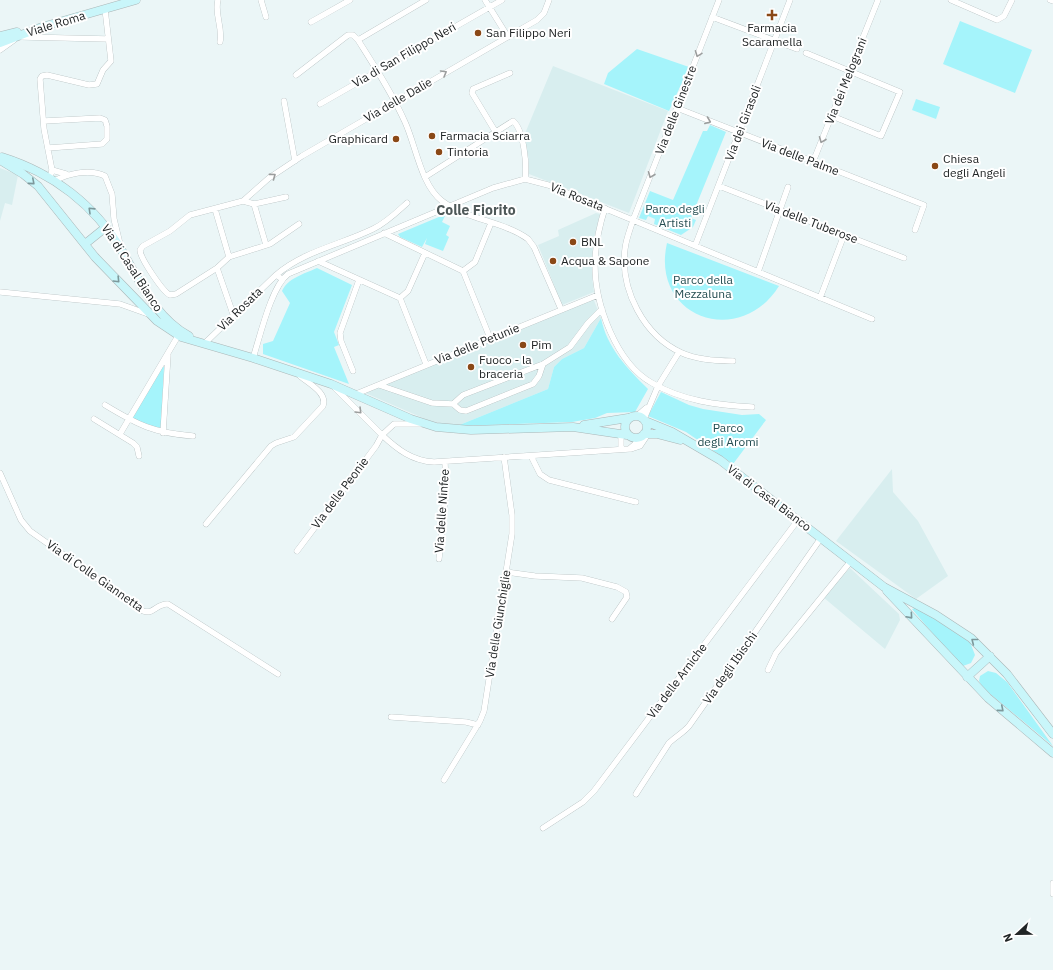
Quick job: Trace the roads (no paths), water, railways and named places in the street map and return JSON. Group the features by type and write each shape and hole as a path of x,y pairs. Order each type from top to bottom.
{"main road":[{"name":"Viale Roma","path":"0,43 42,27 136,0"},
{"path":"0,36 42,27"},
{"name":"Via di Casal Bianco","path":"0,157 52,176 89,207 106,227 121,249 144,289 161,314 183,333 204,344"},
{"name":"Via di Casal Bianco","path":"0,160 23,174 38,186 85,244 127,291 152,316 178,336 253,358 331,384 423,424 443,429 465,430 573,427 624,434"},
{"path":"85,244 106,227"},
{"path":"628,418 624,426 624,434 633,438 657,434 689,442"},
{"path":"573,427 628,418 642,418 647,429 644,435"},
{"name":"Via di Casal Bianco","path":"642,418 663,427 720,460 884,587 967,677 997,706 1053,753"},
{"name":"Via di Casal Bianco","path":"884,587 936,615 971,638 1010,678 1053,734"},
{"path":"967,677 990,656"}],"street":[{"path":"218,0 217,12 222,30 220,42"},
{"path":"261,0 266,17"},
{"path":"312,22 350,0"},
{"path":"358,40 426,0"},
{"path":"486,0 508,37"},
{"name":"Via di San Filippo Neri","path":"320,104 377,70 502,0"},
{"name":"Via delle Dalie","path":"243,201 269,178 295,160 540,18 545,12 548,0"},
{"name":"Via delle Ginestre","path":"679,352 649,328 638,311 631,296 624,258 626,242 633,220 719,0"},
{"name":"Via dei Girasoli","path":"695,246 790,0"},
{"name":"Via dei Melograni","path":"813,162 878,0"},
{"path":"951,0 994,19 1000,19 1005,14 1012,0"},
{"path":"52,176 44,121 40,81 41,76 47,74 96,85 103,70 111,61 105,10"},
{"path":"712,17 797,49"},
{"path":"296,75 348,35 353,35 358,40 377,70 395,102 407,128 425,176 434,194 450,206 525,236 530,240 561,309"},
{"path":"0,50 18,36 108,39"},
{"path":"806,53 900,92 881,136 832,116"},
{"path":"495,131 472,93 473,89 510,72"},
{"path":"284,101 295,160"},
{"name":"Via delle Palme","path":"677,108 924,205 915,230"},
{"path":"44,121 100,118 105,120 107,126 107,139 102,144 48,148"},
{"path":"425,176 510,121 515,123 520,134 526,162 525,179"},
{"path":"52,176 89,173 100,174 106,178 112,194 113,211 121,249"},
{"path":"52,176 66,174"},
{"name":"Via Rosata","path":"253,358 274,297 282,279 290,273 504,184 525,179 548,185 872,319"},
{"name":"Via delle Tuberose","path":"719,186 904,258"},
{"path":"758,272 788,187"},
{"path":"286,197 254,204 243,201 195,214 186,218 170,231 143,246 140,250 140,255 164,291 170,295 178,294 217,268 230,257 266,245 299,224"},
{"name":"Via Rosata","path":"204,344 233,314 276,275 292,263 309,254 376,227 407,203"},
{"path":"254,204 266,245"},
{"path":"605,208 598,234 595,258 598,295 614,339 628,362 643,376 658,386 672,392 699,401 720,405 752,407"},
{"path":"215,209 230,257"},
{"path":"463,271 475,262 491,223"},
{"path":"384,233 463,271 490,338"},
{"path":"820,298 844,235"},
{"path":"400,298 408,291 424,253"},
{"path":"318,261 400,298 426,364"},
{"path":"217,268 233,314"},
{"path":"276,275 282,279"},
{"path":"353,371 341,341 340,333 359,280"},
{"path":"120,304 131,302 127,291"},
{"path":"0,292 120,304 152,316"},
{"name":"Via delle Petunie","path":"356,394 426,364 598,295"},
{"path":"453,404 463,395 543,364 570,347 588,322 602,309"},
{"path":"120,434 178,336"},
{"path":"642,418 658,386 679,352 705,360 733,361"},
{"path":"164,433 168,353"},
{"path":"374,403 370,394 379,385 432,403 453,404 460,410 469,410 530,386 538,379 543,364"},
{"path":"206,524 271,446 294,437 323,406 325,400 322,395 297,373"},
{"name":"Via di Casal Bianco","path":"331,384 382,435 402,452 412,458 430,462 629,449 644,435"},
{"path":"105,405 129,420 146,428 164,433 193,436"},
{"path":"94,419 135,444 139,456"},
{"name":"Via di Casal Bianco","path":"382,435 390,426 396,424 423,424"},
{"path":"621,449 624,434"},
{"name":"Via delle Peonie","path":"297,551 376,446 382,435"},
{"path":"531,456 540,474 550,481 636,502"},
{"name":"Via delle Giunchiglie","path":"444,780 478,725 484,711 506,572 512,523 504,457"},
{"name":"Via delle Ninfee","path":"439,559 446,485 445,462"},
{"name":"Via di Colle Giannetta","path":"0,473 22,522 36,536 143,611 152,612 163,604 168,604 278,674"},
{"name":"Via delle Arniche","path":"543,828 583,802 594,791 798,520"},
{"name":"Via degli Ibischi","path":"636,794 669,743 674,738 682,734 689,726 821,538"},
{"path":"768,670 776,653 851,561"},
{"path":"506,572 535,576 578,577 619,588 626,592 627,598 612,619"},
{"path":"391,717 468,722 478,725"},
{"path":"1053,883 1053,894"}],"place":[{"name":"Farmacia Scaramella","path":"772,15"},
{"name":"San Filippo Neri","path":"478,33"},
{"name":"Farmacia Sciarra","path":"432,136"},
{"name":"Graphicard","path":"396,139"},
{"name":"Tintoria","path":"439,152"},
{"name":"Chiesa degli Angeli","path":"935,166"},
{"name":"BNL","path":"573,242"},
{"name":"Acqua & Sapone","path":"553,261"},
{"name":"Pim","path":"523,345"},
{"name":"Fuoco - la braceria","path":"471,367"}],"district":[{"name":"Colle Fiorito","path":"476,210"}],"park label":[{"name":"Parco degli Artisti","path":"675,216"},
{"name":"Parco della Mezzaluna","path":"703,287"},
{"name":"Parco degli Aromi","path":"728,435"}]}
